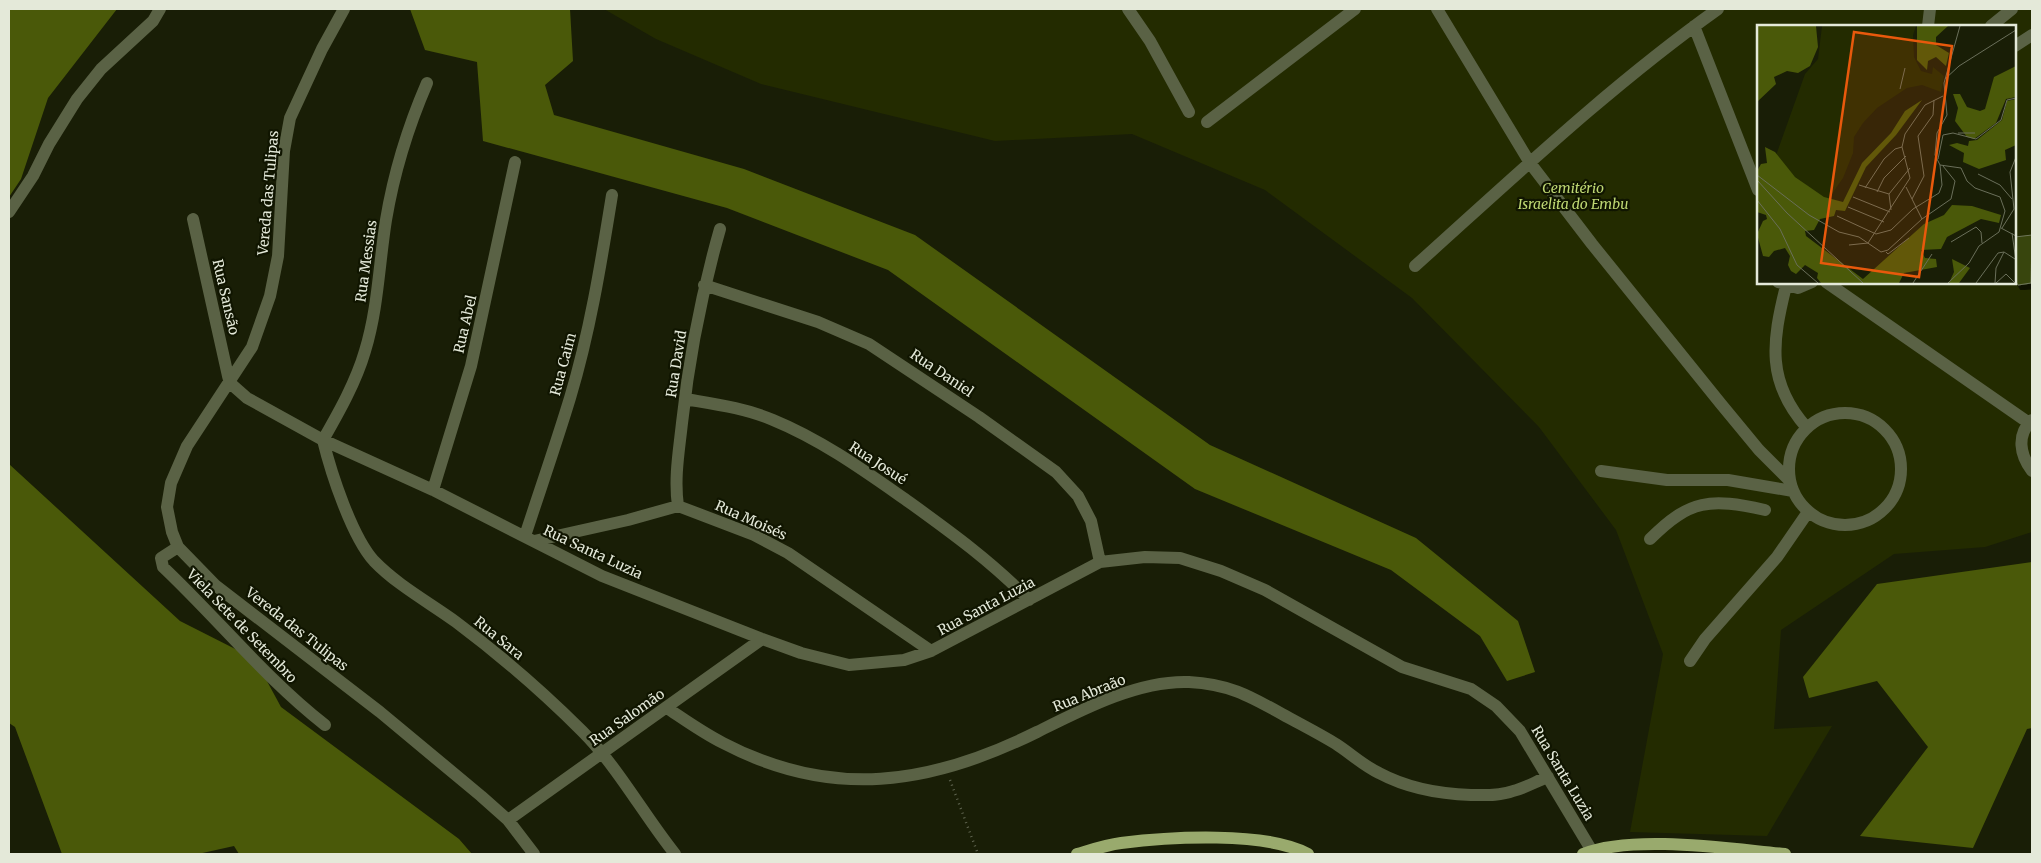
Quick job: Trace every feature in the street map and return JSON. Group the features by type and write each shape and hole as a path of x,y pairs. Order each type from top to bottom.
{"main road":[{"path":"1077,854 1120,843 1213,838 1269,842 1308,854"},
{"path":"1587,852 1617,846 1666,845 1785,854"}],"street":[{"path":"9,212 33,176 49,144 77,99 101,69 153,20 160,9"},
{"name":"Vereda das Tulipas","path":"344,9 318,56 290,118 284,151 278,256 270,296 252,346 230,383 187,446 171,483 167,507 172,532 178,547 215,585 380,712 508,820 534,854"},
{"path":"1128,9 1150,41 1190,112"},
{"path":"1206,122 1355,9"},
{"path":"1437,9 1530,163 1703,382 1759,450 1792,486 1808,512 1824,522 1842,526 1860,524 1876,517 1890,505 1899,488 1902,470 1899,452 1890,435 1876,422 1868,418 1859,414 1841,413 1823,417 1807,428 1795,443 1789,462 1792,486"},
{"path":"1415,266 1530,163 1694,26 1718,9"},
{"path":"1928,25 1930,9"},
{"path":"1992,25 2012,9"},
{"path":"1694,26 1757,187"},
{"path":"2016,45 2032,35"},
{"name":"Rua Messias","path":"323,440 345,401 365,351 376,303 386,219 397,166 409,125 427,83"},
{"name":"Rua Abel","path":"433,490 470,366 515,162"},
{"name":"Rua Caim","path":"529,538 585,343 597,286 612,195"},
{"name":"Rua Sansão","path":"193,219 230,383"},
{"name":"Rua David","path":"678,506 676,486 685,400 704,285 720,229"},
{"path":"1807,284 1798,288 1782,284 1775,338 1775,365 1782,393 1792,411 1807,428"},
{"path":"1829,284 2030,422 2022,435 2021,448 2024,460 2032,471"},
{"name":"Rua Daniel","path":"704,285 818,322 869,344 1002,432 1056,472 1078,496 1091,521 1100,562"},
{"path":"230,383 247,398 323,440"},
{"name":"Rua Josué","path":"685,400 732,408 772,419 810,438 870,474 966,542 1007,577 1029,600"},
{"name":"Rua Santa Luzia","path":"323,440 433,490 602,576 762,639 801,653 849,665 904,660 931,651 1100,562 1145,557 1180,558 1265,590 1402,667 1471,689 1496,706 1520,731 1548,777 1587,852"},
{"name":"Rua Sara","path":"323,440 336,483 358,538 374,560 389,574 500,656 603,752 656,830 676,854"},
{"path":"1601,471 1667,480 1728,480 1792,486"},
{"path":"1650,540 1670,519 1707,503 1722,502 1765,510"},
{"path":"529,538 628,520 678,506"},
{"name":"Rua Moisés","path":"678,506 754,535 788,553 931,651"},
{"path":"1690,660 1705,639 1777,557 1808,512"},
{"name":"Viela Sete de Setembro","path":"178,547 161,558 163,567 230,633 263,671 296,702 325,725"},
{"name":"Rua Salomão","path":"508,820 762,639"},
{"name":"Rua Abraão","path":"667,708 724,744 758,758 820,778 883,780 913,777 946,769 1024,738 1104,700 1129,692 1185,682 1216,684 1239,691 1334,743 1378,773 1414,787 1451,794 1484,795 1512,792 1548,777"}],"path":[{"path":"946,769 978,854"}],"green space":[{"path":"9,9 117,9 48,98 21,179 9,197"},
{"path":"410,9 570,9 573,61 545,85 554,115 744,169 915,235 1210,445 1416,538 1518,621 1535,672 1507,681 1480,636 1391,570 1195,489 888,270 727,208 483,141 477,62 425,50"},
{"name":"Cemitério Israelita do Embu","path":"604,9 2032,9 2032,532 1985,547 1894,554 1781,630 1774,729 1832,726 1767,836 1630,832 1663,654 1616,530 1539,427 1412,298 1265,190 1132,134 995,141 761,84 656,39"},
{"path":"9,464 180,621 255,659 281,707 459,839 472,854 239,854 234,846 198,854 62,854 15,727 9,723"},
{"path":"2032,562 2032,728 2027,729 1973,848 1860,836 1928,747 1877,681 1809,698 1803,677 1877,584"}],"building":[{"path":"2032,235 2031,283 2018,285 2016,282 2016,237"}]}
